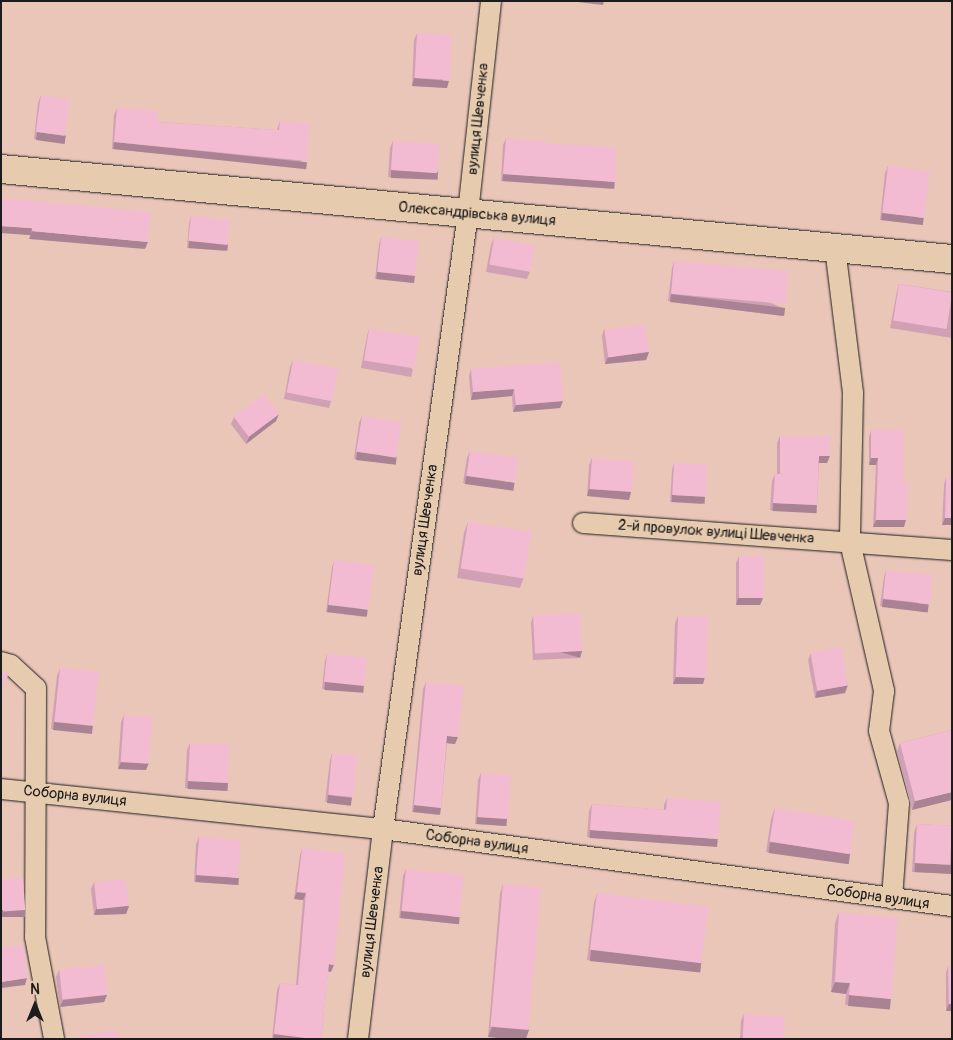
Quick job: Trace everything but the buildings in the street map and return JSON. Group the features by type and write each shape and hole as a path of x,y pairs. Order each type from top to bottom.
{"main road":[{"name":"Олександрівська вулиця","path":"1,169 952,259"}],"street":[{"name":"вулиця Шевченка","path":"358,1039 383,829 468,213 490,1"},
{"path":"836,248 853,394 850,542 884,691 879,731 899,803 892,898"},
{"name":"2-й провулок вулиці Шевченка","path":"583,523 952,550"},
{"path":"1,662 11,665 36,688 36,937 54,1039"},
{"name":"Соборна вулиця","path":"1,789 383,829 952,906"}]}
